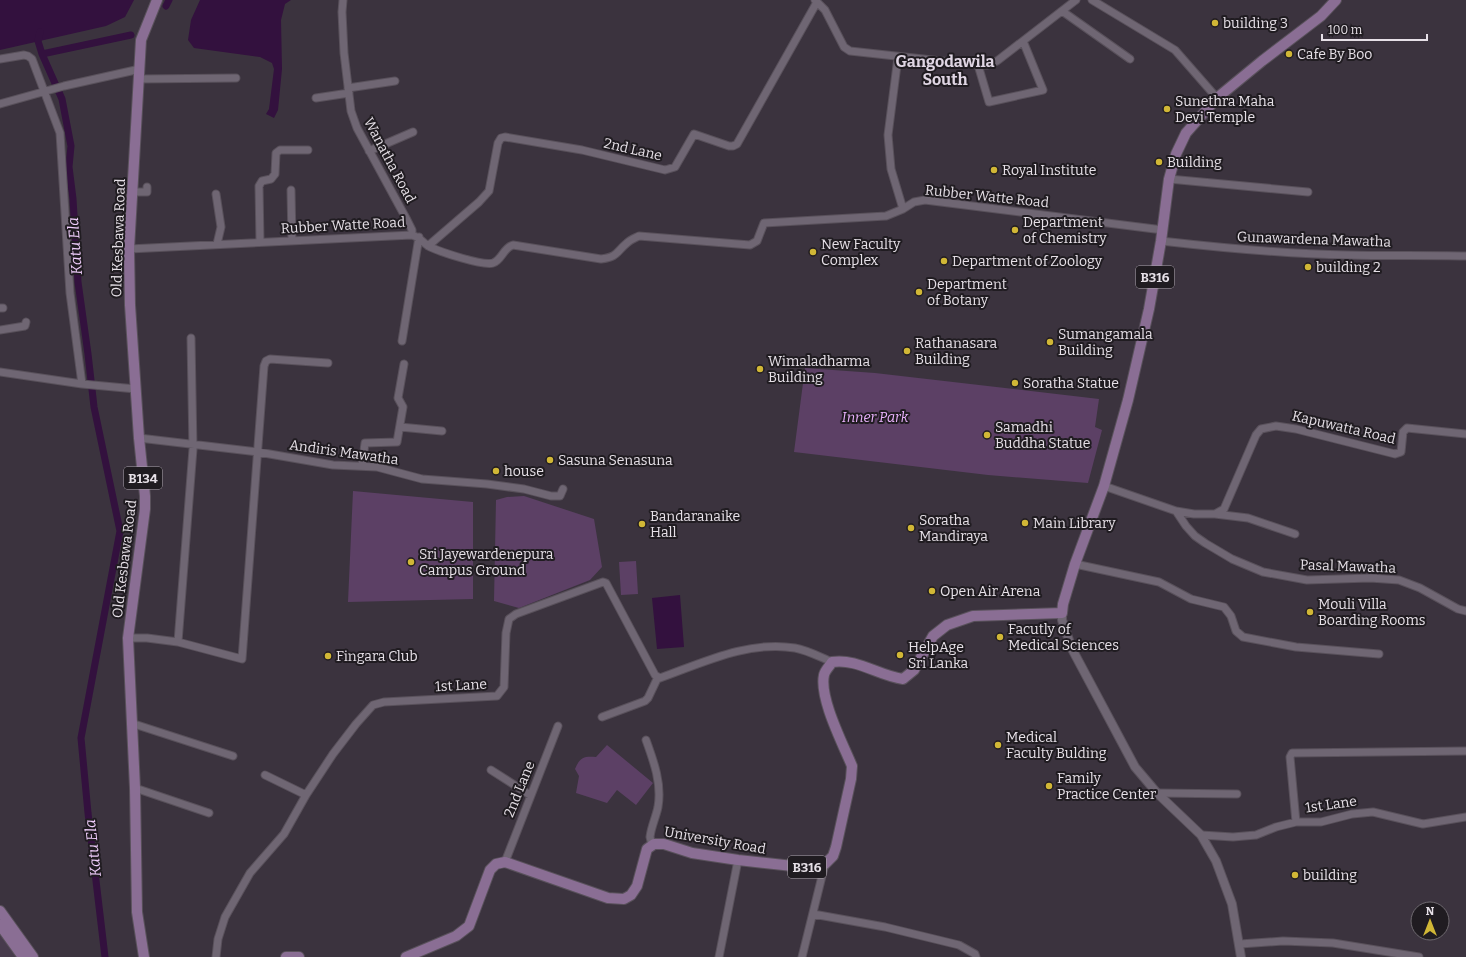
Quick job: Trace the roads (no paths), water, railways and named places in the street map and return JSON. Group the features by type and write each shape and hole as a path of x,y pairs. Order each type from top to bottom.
{"main road":[{"name":"Old Kesbawa Road","path":"144,957 137,912 135,788 128,638 145,509 145,496 139,438 130,305 128,249 133,192 141,40 157,0"},
{"name":"B316","path":"1062,613 1063,604 1075,564 1104,486 1128,400 1149,310 1163,230 1169,179 1176,154 1186,133 1217,98 1262,60 1321,16 1336,0"},
{"path":"832,662 842,660 851,662 893,677 903,679 914,670 933,636 947,625 973,616 1062,613"},
{"name":"B316","path":"825,864 833,856 836,846 852,772 852,766 830,714 823,686 824,674 832,662"},
{"name":"University Road","path":"505,862 608,898 624,899 631,895 637,886 648,849 654,844 664,844 692,853 738,860 811,868 825,864"},
{"path":"406,957 456,936 469,926 490,870 496,864 505,862"},
{"path":"0,911 33,957"},
{"path":"0,925 23,957"},
{"path":"286,957 299,957"}],"street":[{"name":"Wanatha Road","path":"343,0 342,12 351,110 369,151 416,236"},
{"path":"816,1 825,10 844,47 850,51 986,65 997,61 1076,0"},
{"path":"1092,0 1175,50 1217,98"},
{"name":"2nd Lane","path":"428,246 479,202 489,191 498,143 501,138 505,137 582,150 665,170 675,167 694,134 729,146 737,144 816,1"},
{"path":"1062,11 1130,60"},
{"path":"978,65 989,102 1043,90 1023,41"},
{"path":"0,59 24,55 30,57 46,91 60,133 70,293 82,384"},
{"path":"898,57 888,135 891,169 904,209"},
{"path":"0,104 64,86 140,74 236,78"},
{"path":"316,98 395,81"},
{"path":"369,151 413,132"},
{"path":"260,242 259,186 262,181 271,179 275,174 276,153 280,150 308,150"},
{"path":"1169,179 1308,192"},
{"path":"133,192 147,192 147,187"},
{"path":"291,190 292,241"},
{"path":"216,194 221,227 217,244"},
{"name":"Rubber Watte Road","path":"128,249 416,236 428,246 480,263 493,263 501,257 507,247 513,245 601,259 610,258 620,252 628,242 639,236 750,244 757,241 764,223 886,216 904,209 914,202 925,200 1163,230"},
{"path":"402,341 416,236"},
{"name":"Gunawardena Mawatha","path":"1161,241 1249,250 1311,254 1466,256"},
{"path":"0,330 25,326 26,322"},
{"path":"178,642 192,444 190,338"},
{"path":"128,638 147,638 178,642 242,659 264,366 266,361 270,359 328,363"},
{"path":"362,466 365,443 397,442 403,407 398,398 404,364"},
{"path":"0,372 82,384 136,389"},
{"name":"Kapuwatta Road","path":"1215,514 1224,509 1256,435 1261,429 1276,426 1296,429 1395,454 1401,452 1403,432 1407,428 1466,434"},
{"path":"400,427 442,431"},
{"name":"Andiris Mawatha","path":"139,438 258,452 333,465 362,466 392,470 422,479 470,482 517,488 551,496 560,496 563,489"},
{"path":"1104,486 1176,510 1194,514 1215,514 1248,518 1295,534"},
{"name":"Pasal Mawatha","path":"1176,510 1186,526 1205,543 1232,559 1263,572 1307,580 1370,578 1399,580 1420,588 1458,609 1466,610"},
{"path":"1075,564 1159,582 1191,599 1224,607 1231,616 1236,631 1244,637 1296,647 1379,654"},
{"name":"1st Lane","path":"216,957 218,939 225,917 250,873 284,834 333,754 356,724 373,705 384,702 496,696 504,687 506,633 509,619 516,614 600,582 606,583 655,675 658,677"},
{"path":"1062,613 1062,620 1072,649 1081,668 1135,767 1157,793 1200,835 1216,861 1232,904 1241,957"},
{"path":"602,717 645,701 648,698 658,677 660,678 734,652 772,645 796,648 832,662"},
{"path":"131,723 233,756"},
{"name":"2nd Lane","path":"505,862 558,726"},
{"path":"646,740 653,758 659,786 658,807 650,837 654,844"},
{"path":"1296,822 1290,757 1292,753 1466,750"},
{"path":"491,770 530,795"},
{"path":"265,774 306,796"},
{"path":"135,788 209,813"},
{"path":"1157,793 1237,794"},
{"name":"1st Lane","path":"1200,835 1233,837 1256,835 1276,827 1296,822 1321,822 1352,814 1373,812 1423,824 1466,817"},
{"path":"719,957 738,860"},
{"path":"802,957 814,914 825,864"},
{"path":"814,914 885,927 959,945 974,954 976,957"},
{"path":"1240,944 1284,941 1333,943 1419,957"}],"waterway":[{"name":"Katu Ela","path":"166,6 169,0"},
{"path":"40,32 38,41 42,54"},
{"name":"Katu Ela","path":"105,957 88,813 81,738 120,531 94,407 78,282 73,199 69,167 71,146 62,99 42,54 131,35"}],"place":[{"name":"building 3","path":"1215,23"},
{"name":"Cafe By Boo","path":"1289,54"},
{"name":"Sunethra Maha Devi Temple","path":"1167,109"},
{"name":"Building","path":"1159,162"},
{"name":"Royal Institute","path":"994,170"},
{"name":"Department of Chemistry","path":"1015,230"},
{"name":"New Faculty Complex","path":"813,252"},
{"name":"Department of Zoology","path":"944,261"},
{"name":"building 2","path":"1308,267"},
{"name":"Department of Botany","path":"919,292"},
{"name":"Sumangamala Building","path":"1050,342"},
{"name":"Rathanasara Building","path":"907,351"},
{"name":"Wimaladharma Building","path":"760,369"},
{"name":"Soratha Statue","path":"1015,383"},
{"name":"Samadhi Buddha Statue","path":"987,435"},
{"name":"Sasuna Senasuna","path":"550,460"},
{"name":"house","path":"496,471"},
{"name":"Main Library","path":"1025,523"},
{"name":"Bandaranaike Hall","path":"642,524"},
{"name":"Soratha Mandiraya","path":"911,528"},
{"name":"Sri Jayewardenepura Campus Ground","path":"411,562"},
{"name":"Open Air Arena","path":"932,591"},
{"name":"Mouli Villa Boarding Rooms","path":"1310,612"},
{"name":"Facutly of Medical Sciences","path":"1000,637"},
{"name":"HelpAge Sri Lanka","path":"900,655"},
{"name":"Fingara Club","path":"328,656"},
{"name":"Medical Faculty Bulding","path":"998,745"},
{"name":"Family Practice Center","path":"1049,786"},
{"name":"building","path":"1295,875"}],"district":[{"name":"Gangodawila South","path":"945,70"}],"park label":[{"name":"Inner Park","path":"875,417"}]}
